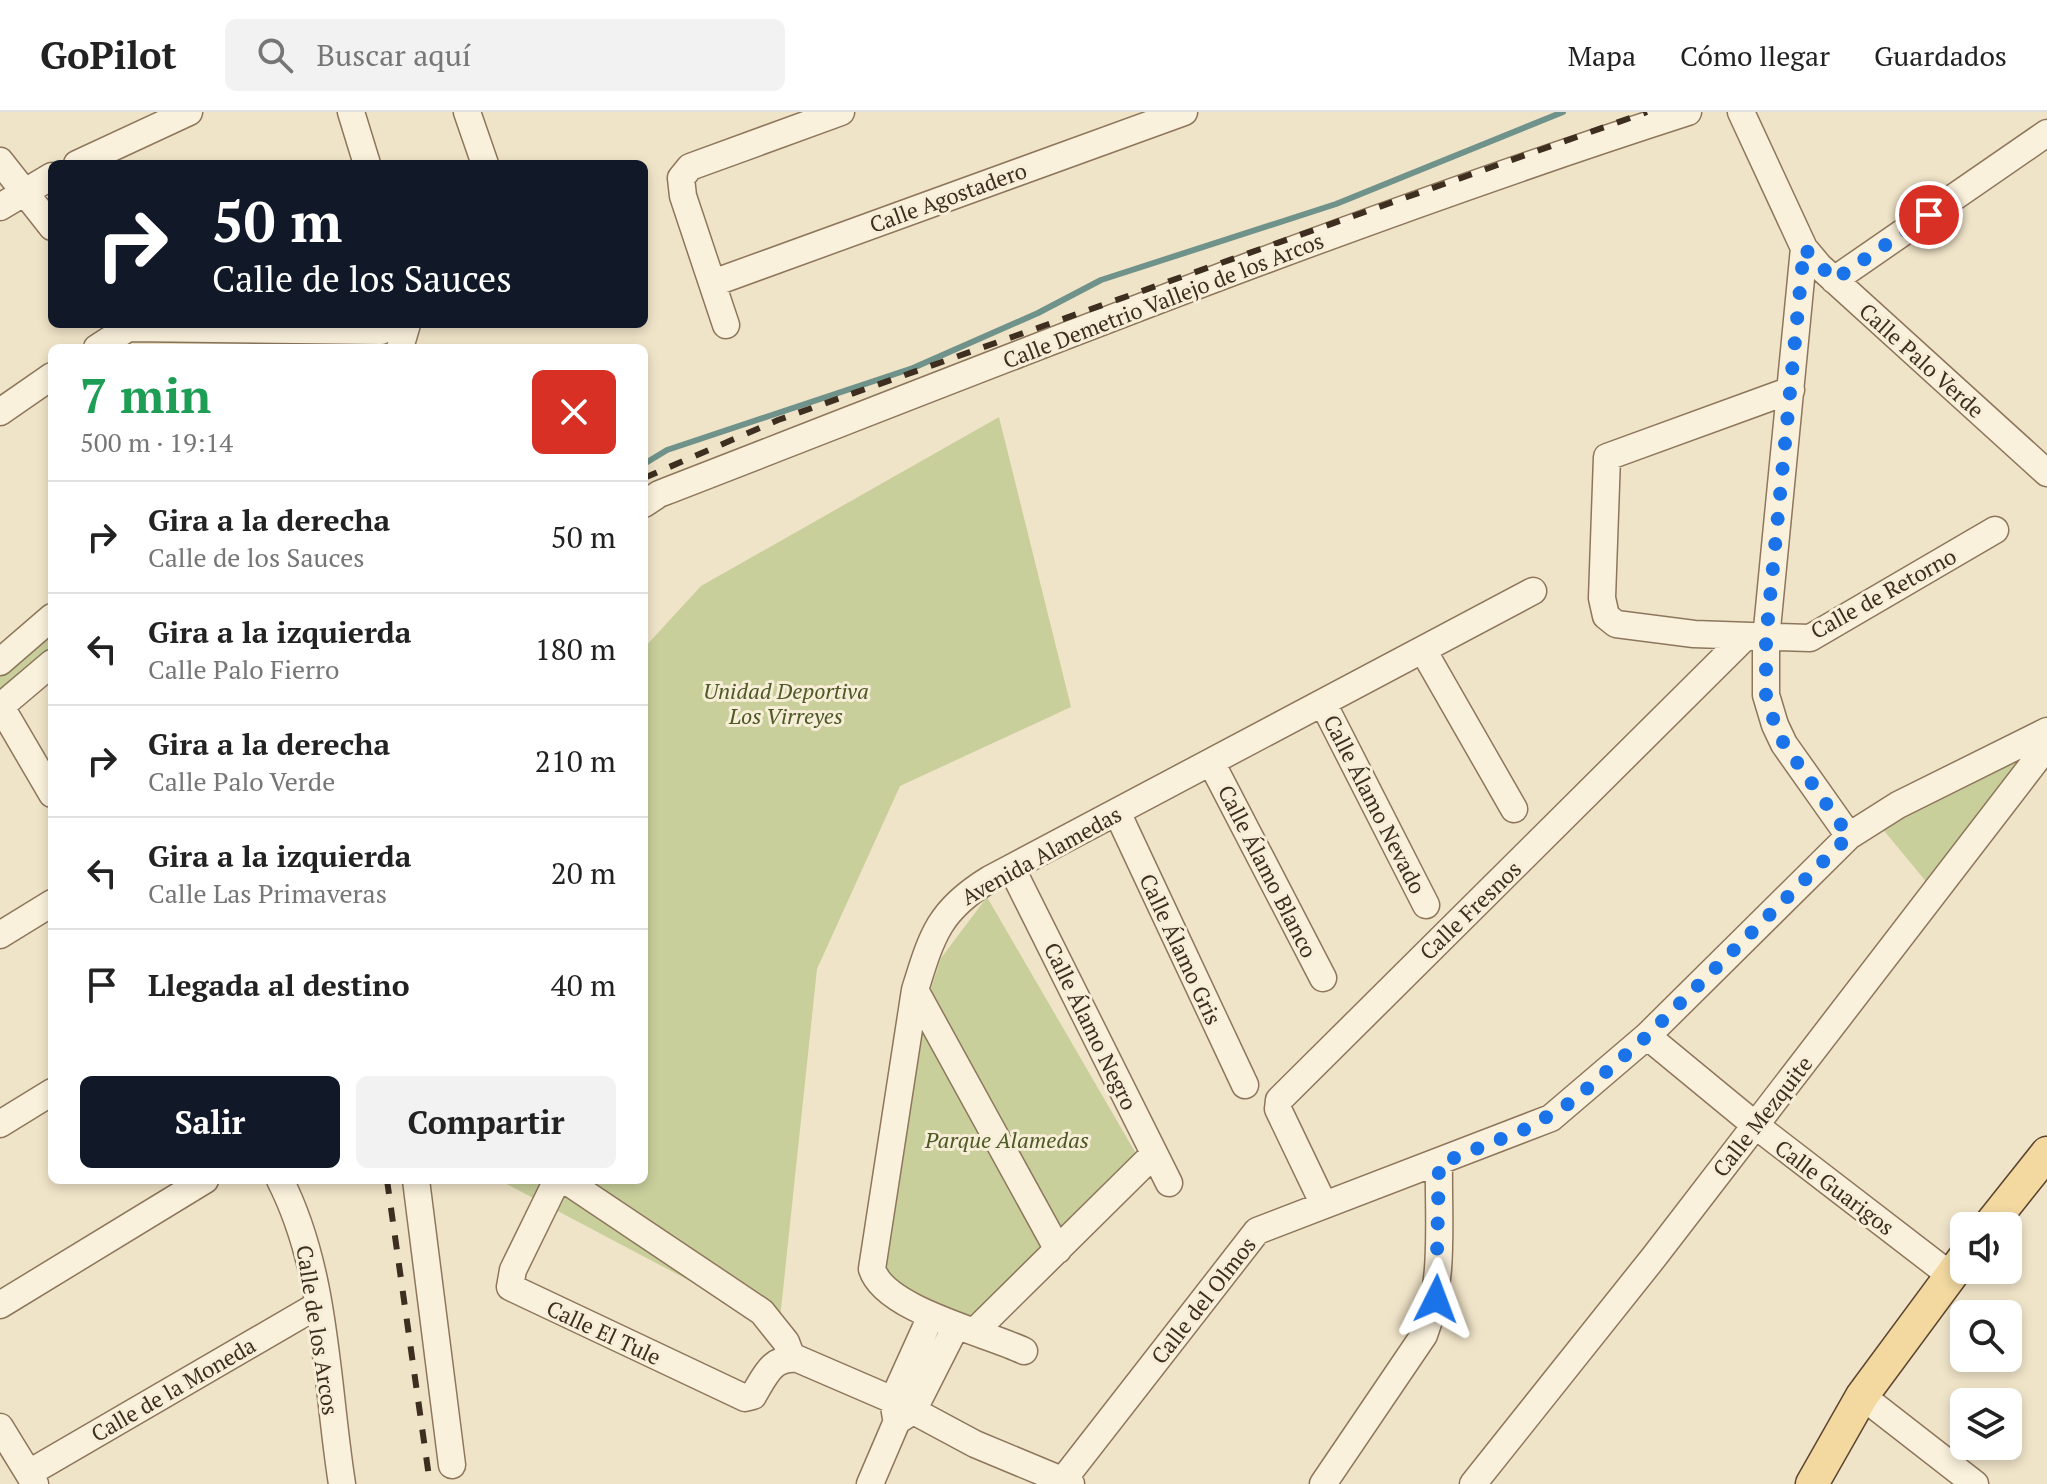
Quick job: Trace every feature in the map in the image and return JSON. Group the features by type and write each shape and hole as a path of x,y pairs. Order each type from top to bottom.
{"main road":[{"path":"2000,1212 2047,1153"},
{"path":"1812,1484 1862,1396 1950,1276"}],"street":[{"path":"86,160 189,112"},
{"path":"351,112 366,160"},
{"path":"467,112 484,160"},
{"path":"726,325 680,186 690,167 841,112"},
{"name":"Calle Agostadero","path":"713,283 1184,112"},
{"name":"Calle Demetrio Vallejo de los Arcos","path":"648,502 687,483 1286,253 1560,153 1688,112"},
{"name":"Calle Palo Verde","path":"1741,112 1804,248 1834,280 2047,472"},
{"path":"1834,280 2047,133"},
{"path":"0,161 48,222"},
{"path":"0,207 48,178"},
{"path":"1804,248 1791,390 1755,638 1766,695 1784,744 1849,836"},
{"path":"102,344 123,328"},
{"path":"169,328 383,338"},
{"path":"0,412 48,379"},
{"name":"Calle de Retorno","path":"1791,390 1607,457 1602,598 1606,616 1616,624 1755,638 1810,638 1995,530"},
{"name":"Avenida Alamedas","path":"1024,1351 931,1316 880,1285 872,1269 915,990 938,927 951,906 1117,812 1533,591"},
{"path":"0,662 48,620"},
{"name":"Calle Fresnos","path":"1324,1205 1278,1109 1279,1100 1755,638"},
{"path":"1423,650 1514,809"},
{"path":"48,666 0,706 48,787"},
{"name":"Calle Álamo Nevado","path":"1323,703 1426,905"},
{"name":"Calle del Olmos","path":"1064,1483 1244,1243 1275,1222 1439,1164 1551,1118 1647,1036 1849,836 1898,805 2047,731"},
{"name":"Calle Mezquite","path":"1473,1484 2047,746"},
{"name":"Calle Álamo Blanco","path":"1212,764 1323,978"},
{"name":"Calle Álamo Gris","path":"1117,812 1245,1085"},
{"name":"Calle Álamo Negro","path":"1012,869 1169,1183"},
{"path":"0,935 48,905"},
{"path":"915,990 1058,1250"},
{"name":"Calle Guarigos","path":"1647,1036 1755,1125 1950,1261"},
{"path":"0,1124 48,1094"},
{"path":"901,1411 965,1329 1058,1250 1154,1154"},
{"path":"1323,1484 1424,1335 1429,1322 1438,1273 1439,1164"},
{"path":"0,1305 198,1184"},
{"name":"Calle de los Arcos","path":"282,1184 296,1211 308,1249 342,1484"},
{"path":"417,1184 452,1465"},
{"name":"Calle El Tule","path":"555,1184 513,1270 510,1287 745,1398 753,1396 776,1362 792,1358"},
{"path":"571,1184 762,1312 786,1342 792,1358 901,1411 1064,1483"},
{"name":"Calle de la Moneda","path":"32,1478 318,1305"},
{"path":"870,1484 901,1411 931,1316"},
{"path":"1862,1396 1975,1484"},
{"path":"0,1427 32,1478"}],"green space":[{"name":"Unidad Deportiva Los Virreyes","path":"999,417 1071,707 900,786 817,969 779,1328 507,1184 648,1184 648,644 701,586"},
{"path":"48,617 48,663 0,703 0,659"},
{"path":"2047,734 1933,890 1881,827"},
{"name":"Parque Alamedas","path":"987,897 1138,1157 972,1320 880,1274 918,1027 941,958"}],"waterway":[{"path":"648,462 667,450 913,368 1038,313 1101,280 1336,204 1563,112"}],"railway":[{"path":"648,476 778,420 1647,112"},
{"path":"388,1184 430,1484"}],"route":[{"path":"1436,1299 1439,1164 1551,1118 1573,1101 1647,1036 1849,836 1784,744 1768,708 1766,695 1766,639 1804,248 1834,280 1929,215"}]}
